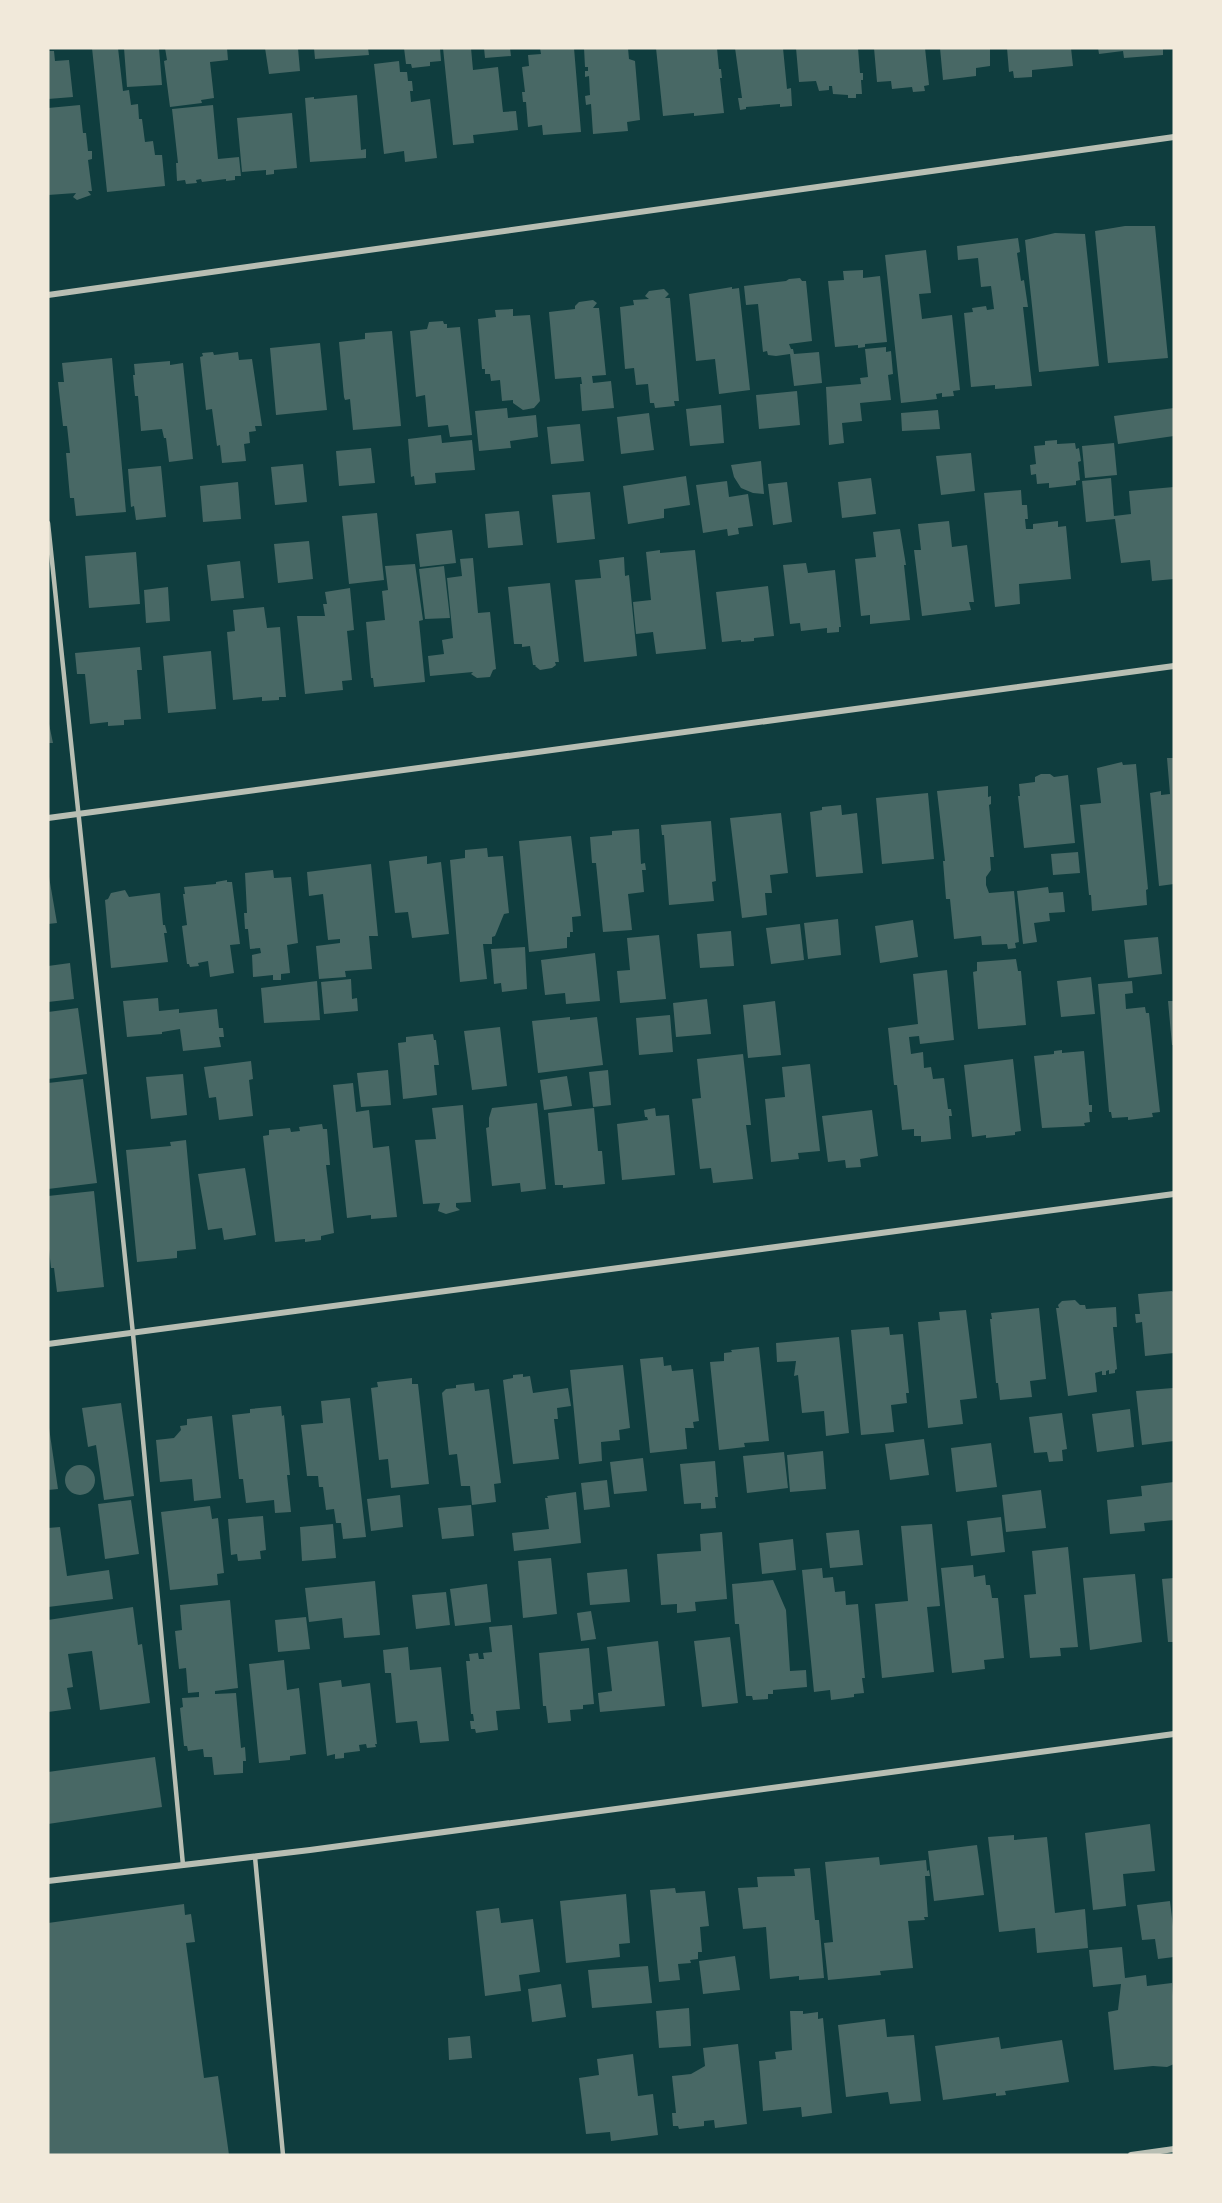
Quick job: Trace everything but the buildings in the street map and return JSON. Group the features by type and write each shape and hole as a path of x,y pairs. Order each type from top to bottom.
{"street":[{"path":"48,295 1174,137"},
{"path":"48,818 1174,666"},
{"path":"48,1344 1174,1194"},
{"path":"48,1881 255,1857 1174,1734"},
{"path":"1131,2155 1174,2149"}],"lane":[{"path":"48,523 133,1334 183,1865"},
{"path":"255,1857 283,2155"}]}
